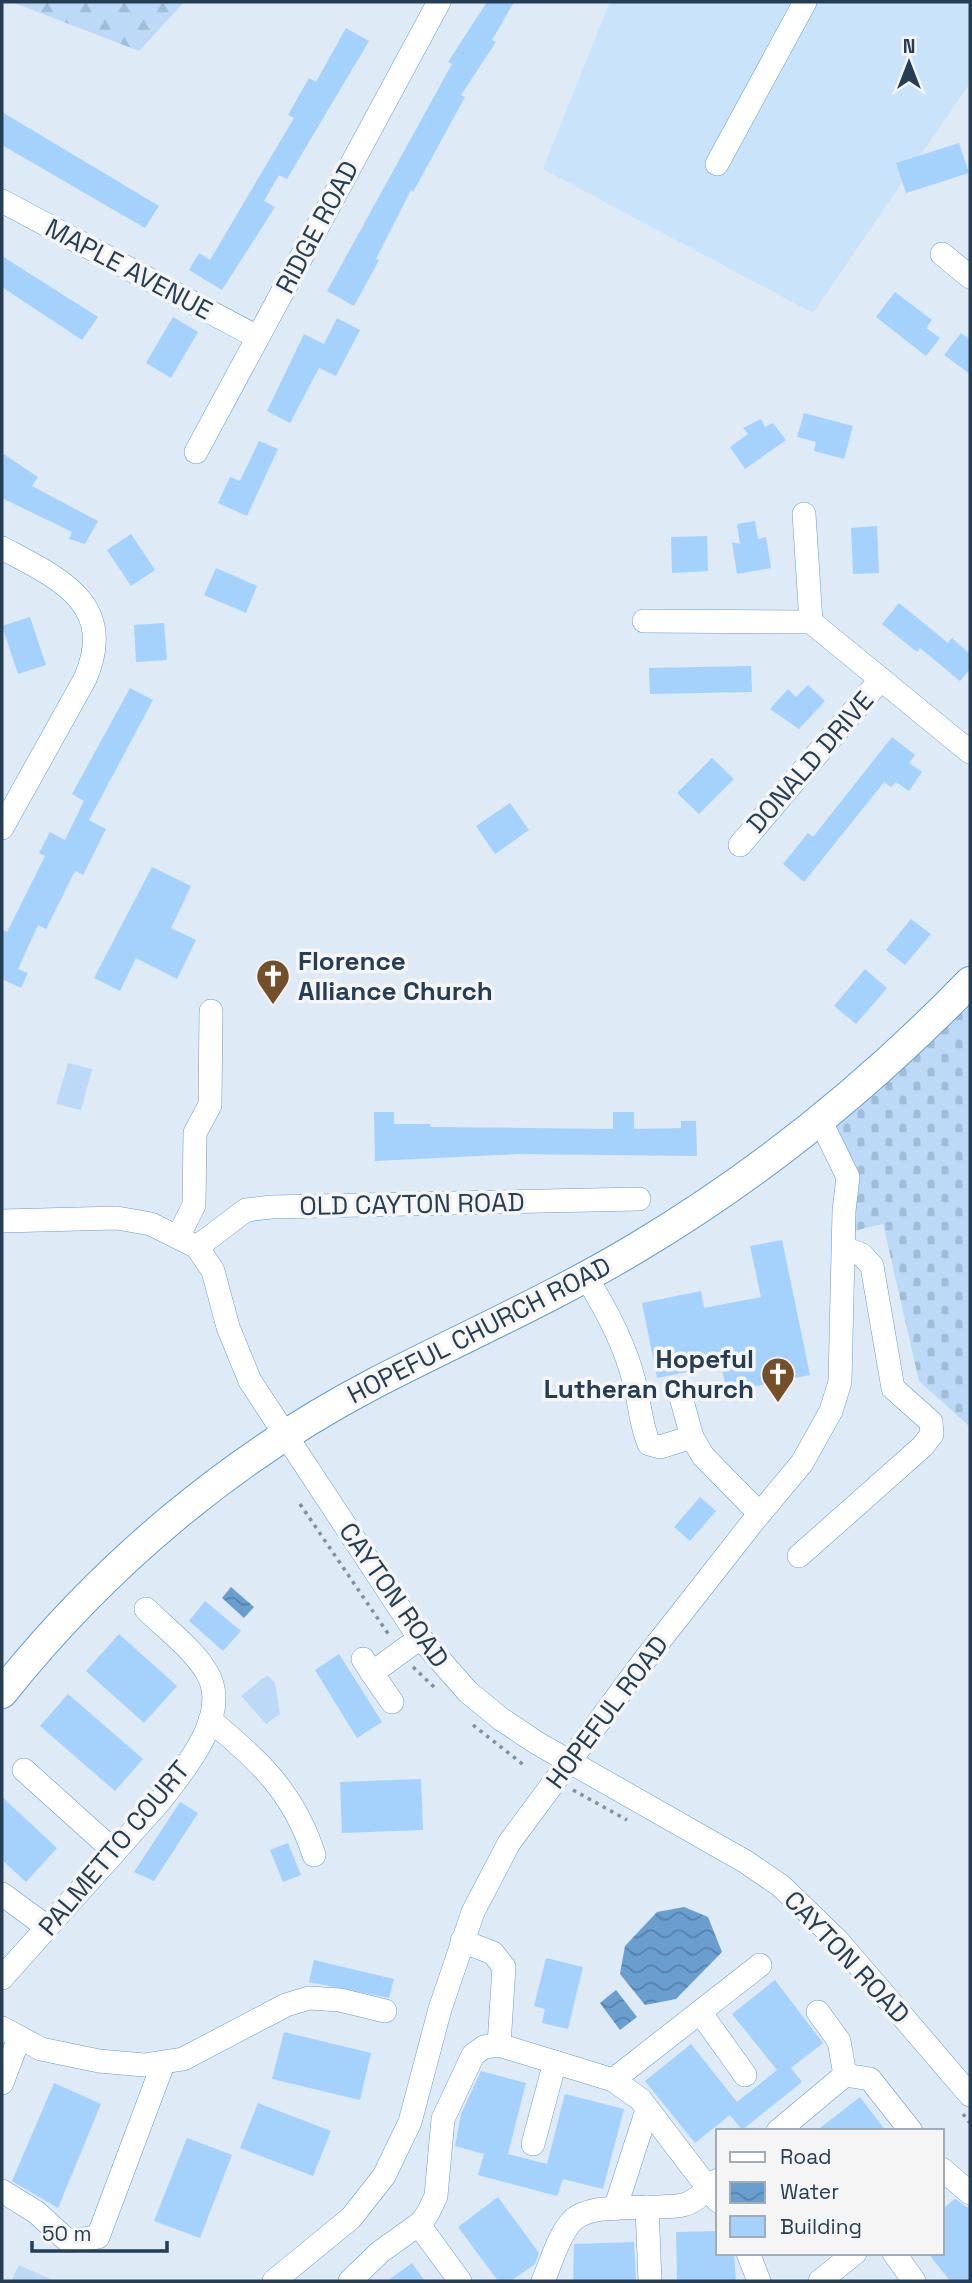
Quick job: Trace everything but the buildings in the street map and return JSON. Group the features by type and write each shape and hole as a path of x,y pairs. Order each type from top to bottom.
{"main road":[{"name":"HOPEFUL CHURCH ROAD","path":"2,1693 84,1599 144,1542 207,1490 285,1435 373,1384 586,1277 683,1219 821,1122 900,1052 970,982"}],"street":[{"name":"RIDGE ROAD","path":"196,452 439,2"},
{"path":"716,164 805,2"},
{"name":"MAPLE AVENUE","path":"2,201 257,337"},
{"path":"942,254 970,277"},
{"path":"804,514 811,622"},
{"path":"2,548 62,580 82,600 94,632 94,659 2,828"},
{"path":"644,621 811,622 970,752"},
{"name":"DONALD DRIVE","path":"740,845 881,680"},
{"path":"2,1220 117,1218 151,1224 188,1241 194,1205 195,1133 210,1105 211,1012"},
{"name":"HOPEFUL ROAD","path":"274,2281 351,2218 384,2176 410,2122 439,2009 462,1941 489,1878 509,1843 760,1513 802,1463 834,1401 841,1373 844,1211 848,1177 821,1122"},
{"name":"OLD CAYTON ROAD","path":"188,1241 246,1210 271,1207 639,1199"},
{"name":"CAYTON ROAD","path":"188,1241 213,1271 228,1327 250,1381 420,1638 468,1692 501,1719 570,1762 746,1862 781,1886 838,1941 966,2104"},
{"path":"799,1556 923,1446 932,1434 930,1422 893,1388 872,1266 862,1255 845,1248"},
{"path":"586,1277 608,1311 634,1380 641,1425 649,1444 660,1447 692,1437"},
{"path":"679,1390 692,1437 703,1456 760,1513"},
{"name":"PALMETTO COURT","path":"2,1978 184,1770 210,1720 214,1693 208,1674 146,1609"},
{"path":"392,1702 367,1666 420,1638"},
{"path":"210,1720 259,1760 303,1822 314,1855"},
{"path":"24,1770 115,1852"},
{"path":"2,1894 47,1927"},
{"path":"462,1941 494,1953 504,1967 499,2045"},
{"path":"613,2080 760,1965"},
{"path":"2,2083 11,2033 41,2049 99,2061 163,2064 200,2051 286,2005 309,1998 340,2000 385,2011"},
{"path":"700,2011 744,2075"},
{"path":"818,2012 839,2041 845,2075"},
{"path":"350,2281 380,2252 419,2225 436,2196 441,2132 447,2106 473,2055 484,2047 499,2045 613,2080 639,2099 715,2190 683,2205 615,2208 578,2216 571,2221 543,2281"},
{"path":"533,2144 555,2062"},
{"path":"2,2191 36,2212 68,2241 98,2237 163,2064"},
{"path":"782,2129 845,2075 870,2079 909,2129"},
{"path":"615,2208 648,2110"},
{"path":"945,2177 970,2193"},
{"path":"647,2207 650,2281"},
{"path":"419,2225 460,2281"},
{"path":"749,2255 759,2281"},
{"path":"820,2281 852,2255"},
{"path":"896,2255 915,2281"}],"path":[{"path":"571,1789 631,1822"},
{"path":"966,2104 970,2123"}],"shaded area":[{"path":"610,2 970,2 970,83 813,313 543,169"}],"green space":[{"path":"12,2 184,2 139,51"},
{"path":"970,982 970,1427 919,1381 883,1224 845,1233 848,1177 821,1122"},
{"path":"68,1063 92,1069 81,1110 56,1104"},
{"path":"267,1675 275,1683 280,1714 266,1724 241,1696"},
{"path":"19,2265 54,2281 11,2281"}],"water":[{"path":"231,1587 254,1607 244,1618 222,1598"},
{"path":"684,1907 708,1917 722,1952 676,1999 645,2005 620,1974 625,1946 657,1912"},
{"path":"616,1990 637,2017 620,2030 600,2003"}],"place":[{"name":"Florence Alliance Church","path":"273,1006"},
{"name":"Hopeful Lutheran Church","path":"778,1404"}]}
